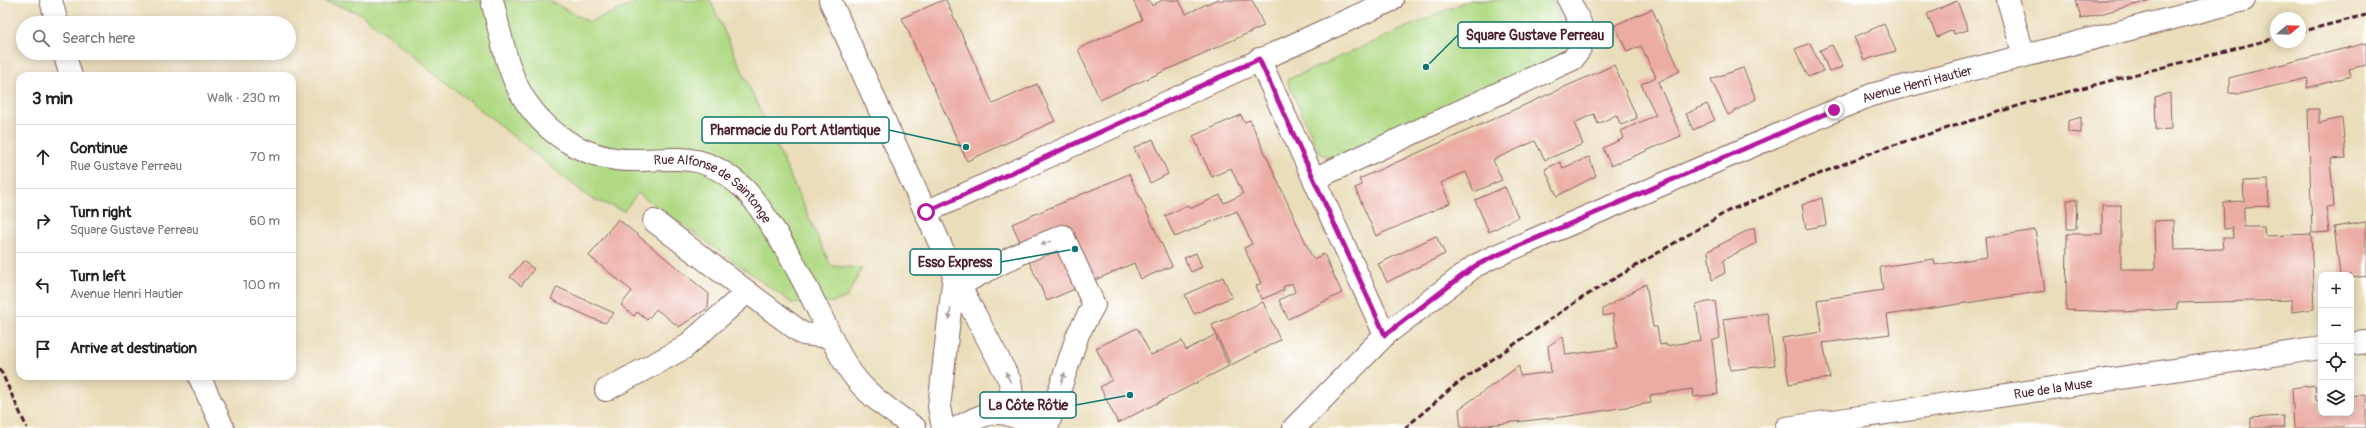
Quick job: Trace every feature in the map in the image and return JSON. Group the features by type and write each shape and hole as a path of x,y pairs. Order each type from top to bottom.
{"street":[{"path":"51,0 55,16"},
{"name":"Rue Alfonse de Saintonge","path":"492,0 507,60 522,96 544,125 572,146 601,157 631,160 684,158 714,164 742,186 760,208 790,253 831,337 852,374 871,395 915,428"},
{"path":"830,0 957,280 1010,380 1015,415"},
{"path":"926,212 1259,59 1392,0"},
{"path":"1314,179 1573,59 1583,42 1584,32 1569,0"},
{"path":"2008,0 2024,56"},
{"name":"Avenue Henri Hautier","path":"1294,428 1385,335 1475,266 1501,254 1871,96 2244,0"},
{"path":"1259,59 1385,335"},
{"path":"66,60 70,72"},
{"path":"654,222 803,334 831,337"},
{"path":"957,280 1063,236 1094,305 1078,334 1047,428"},
{"path":"943,428 939,407 957,280"},
{"path":"606,390 684,348 748,292"},
{"path":"2354,344 2366,342"},
{"name":"Rue de la Muse","path":"1786,428 2318,348"},
{"path":"201,380 223,428"},
{"path":"957,428 979,416 999,412 1015,415 1037,428"}],"green space":[{"path":"323,0 548,0 589,22 634,4 636,0 710,0 831,266 862,268 847,297 835,302 792,303 638,193 624,211 590,198 361,14"},
{"path":"1469,0 1552,0 1569,40 1563,54 1334,158 1320,154 1287,80"}],"building":[{"path":"946,0 993,104 1037,84 1055,121 967,161 902,18"},
{"path":"1133,0 1149,0 1152,6 1162,0 1179,0 1186,14 1215,0 1252,0 1264,26 1100,100 1078,49 1142,20"},
{"path":"2076,0 2152,0 2081,19"},
{"path":"1957,1 1968,30 1954,34 1953,30 1937,37 1927,14"},
{"path":"1652,9 1680,71 1658,82 1681,136 1611,166 1603,148 1624,138 1621,131 1656,115 1641,84 1656,77 1641,46 1627,52 1615,25"},
{"path":"1884,24 1896,51 1864,60 1854,37"},
{"path":"1810,43 1823,71 1808,77 1795,49"},
{"path":"2366,43 2366,65 2349,69 2351,76 2307,88 2308,78 2240,94 2229,93 2229,78"},
{"path":"1832,45 1843,67 1829,71 1820,50"},
{"path":"1614,65 1637,118 1621,125 1616,115 1598,124 1594,114 1574,123 1583,144 1545,160 1535,141 1493,160 1502,180 1474,192 1466,172 1456,176 1441,183 1450,203 1376,236 1355,188 1362,185 1359,179"},
{"path":"1743,68 1756,99 1728,115 1711,79"},
{"path":"2170,93 2171,129 2156,130 2155,97"},
{"path":"1707,104 1715,120 1693,130 1686,114"},
{"path":"2308,109 2319,109 2319,123 2342,118 2346,158 2330,159 2334,206 2326,207 2329,232 2312,233"},
{"path":"1241,115 1244,122 1250,120 1313,259 1324,254 1342,293 1288,319 1279,300 1295,292 1292,283 1283,287 1284,290 1262,299 1256,286 1261,283 1244,248 1252,244 1237,211 1175,237 1165,216 1188,205 1190,209 1220,195 1224,203 1243,194 1231,168 1212,177 1193,136"},
{"path":"2081,117 2081,133 2068,132 2068,121"},
{"path":"1153,139 1168,174 1150,183 1134,148"},
{"path":"1589,157 1596,176 1557,196 1545,169 1560,162 1563,168"},
{"path":"1129,174 1172,266 1141,279 1134,263 1047,301 1012,224"},
{"path":"2268,180 2269,206 2244,207 2244,227 2264,227 2265,236 2311,234 2314,309 2292,312 2292,300 2177,303 2177,309 2121,312 2066,310 2067,234 2102,234 2102,205 2121,205 2121,269 2155,269 2154,221 2174,220 2175,250 2223,249 2222,238 2233,238 2232,228 2224,229 2223,202 2244,201 2243,181"},
{"path":"1505,187 1518,217 1489,232 1475,200"},
{"path":"1822,198 1826,225 1806,229 1802,205"},
{"path":"2067,200 2077,200 2076,229 2067,229"},
{"path":"618,219 709,294 708,308 679,327 656,309 647,320 637,312 634,316 621,305 632,291 589,256"},
{"path":"2366,222 2366,276 2354,278 2354,272 2340,272 2334,227"},
{"path":"1754,227 1756,243 1723,260 1725,273 1712,280 1708,251"},
{"path":"2035,230 2045,291 1887,315 1890,334 1823,343 1830,378 1789,384 1782,338 1822,332 1817,300 1883,290 1880,267 1934,259 1935,265 1987,257 1985,238"},
{"path":"1436,236 1445,254 1387,282 1378,264"},
{"path":"1196,253 1202,267 1191,272 1184,258"},
{"path":"523,261 534,269 521,286 510,277"},
{"path":"1223,277 1232,297 1194,314 1185,295"},
{"path":"1646,284 1653,327 1657,327 1660,345 1666,344 1666,346 1701,340 1696,304 1715,301 1720,338 1712,341 1718,394 1694,397 1693,389 1650,395 1651,403 1569,416 1461,428 1459,409 1519,366 1520,376 1551,372 1548,346 1563,336 1566,355 1617,348 1613,314 1603,316 1603,309"},
{"path":"557,287 614,313 605,323 594,319 551,299"},
{"path":"1263,302 1280,340 1231,365 1212,325"},
{"path":"1767,313 1775,365 1730,370 1723,319"},
{"path":"1137,328 1151,355 1182,341 1186,350 1215,335 1229,366 1118,423 1100,387 1112,380 1096,348"},
{"path":"2315,385 2316,401 2318,401 2318,416 2354,416 2354,396 2366,394 2366,428 2294,428 2292,388"},
{"path":"2283,416 2284,428 2251,428 2251,418"}],"railway":[{"path":"2306,30 2366,15"},
{"path":"1405,428 1454,386 1577,301 1728,211 1878,150 2040,99 2270,40"},
{"path":"0,369 27,428"}],"place":[{"name":"Square Gustave Perreau","path":"1426,67"},
{"name":"Pharmacie du Port Atlantique","path":"966,147"},
{"name":"Esso Express","path":"1075,249"},
{"name":"La Côte Rôtie","path":"1130,395"}],"route":[{"path":"926,212 1259,59 1385,335 1475,266 1834,110"}]}
